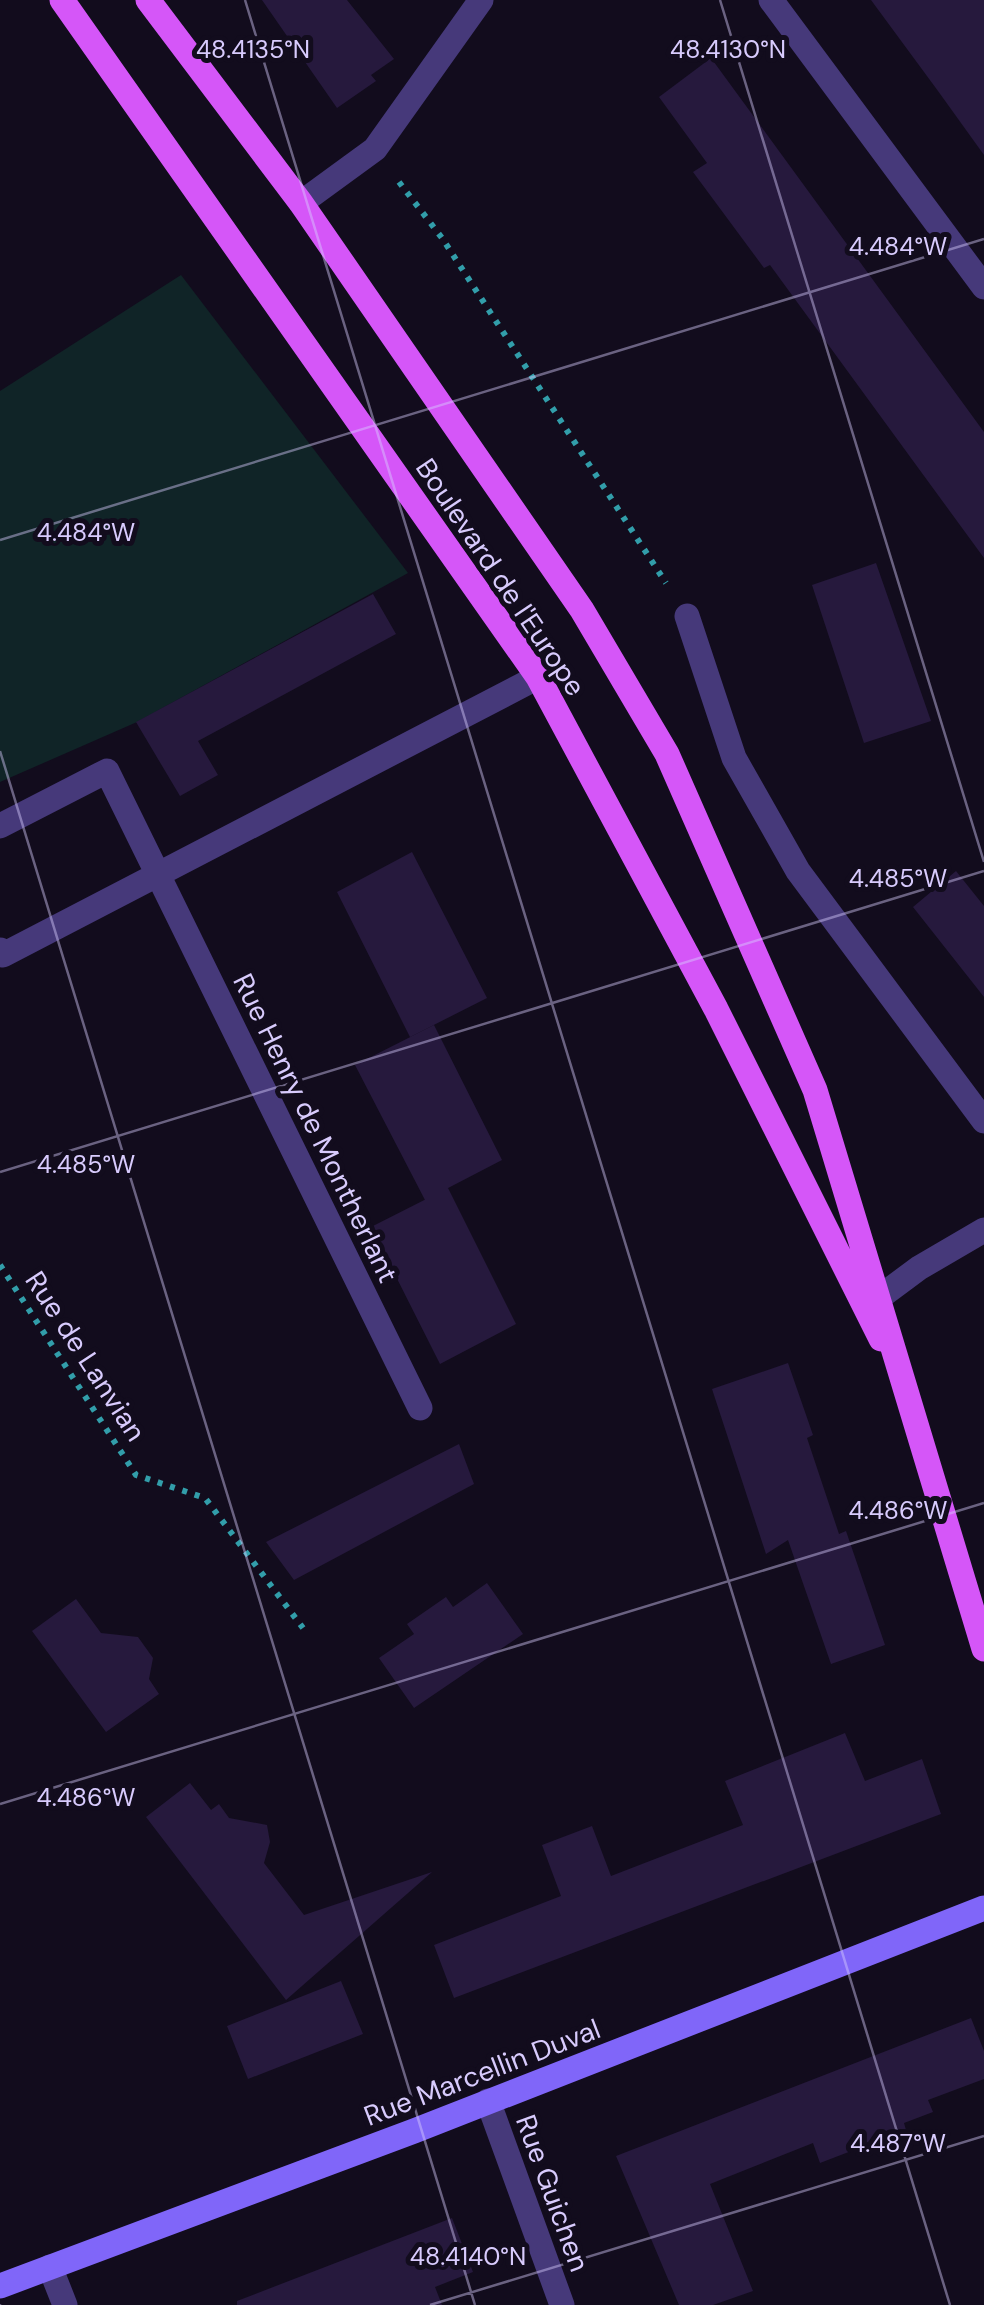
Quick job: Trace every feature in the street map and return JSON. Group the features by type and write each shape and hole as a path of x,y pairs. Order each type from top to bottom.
{"main road":[{"name":"Boulevard de l'Europe","path":"62,0 538,677 716,1010 906,1388"},
{"name":"Boulevard de l'Europe","path":"148,0 301,204 582,610 667,754 815,1090 984,1650"},
{"name":"Rue Marcellin Duval","path":"0,2286 488,2102 984,1908"}],"street":[{"path":"301,204 374,149 480,0"},
{"path":"770,0 984,287"},
{"path":"687,616 734,758 798,871 984,1121"},
{"path":"0,950 3,956 538,677"},
{"name":"Rue Henry de Montherlant","path":"0,826 107,771 420,1408"},
{"path":"880,1297 919,1268 984,1230"},
{"name":"Rue Guichen","path":"488,2102 562,2305"},
{"path":"50,2267 65,2305"}],"path":[{"path":"374,149 442,238 687,616"},
{"name":"Rue de Lanvian","path":"0,1265 136,1475 205,1498 302,1628"}],"green space":[{"path":"181,275 408,573 137,722 0,782 0,391"}],"building":[{"path":"262,0 347,0 394,59 371,75 376,81 337,108"},
{"path":"871,0 984,0 984,155 938,91"},
{"path":"711,58 984,432 984,558 770,265 764,268 693,172 707,163 659,97"},
{"path":"876,563 931,721 864,743 812,585"},
{"path":"373,594 396,634 198,741 218,775 180,796 136,722"},
{"path":"412,852 487,998 410,1037 337,892"},
{"path":"956,871 984,906 984,997 913,907"},
{"path":"434,1025 502,1160 425,1200 355,1065"},
{"path":"448,1188 516,1324 440,1364 371,1227"},
{"path":"788,1363 813,1435 807,1438 839,1534 846,1531 885,1645 831,1664 788,1540 766,1554 712,1389"},
{"path":"459,1444 474,1484 294,1580 266,1542"},
{"path":"487,1583 523,1634 414,1708 379,1658 414,1634 407,1624 446,1597 453,1607"},
{"path":"76,1599 101,1633 138,1637 153,1658 149,1679 159,1694 106,1732 32,1631"},
{"path":"845,1733 865,1781 922,1759 941,1814 454,1998 434,1945 561,1896 542,1845 592,1826 611,1876 743,1825 725,1781"},
{"path":"190,1783 211,1810 219,1804 229,1818 267,1825 270,1842 264,1863 304,1915 432,1872 286,2000 146,1817"},
{"path":"341,1981 363,2034 248,2079 227,2026"},
{"path":"971,2018 984,2051 984,2079 928,2100 933,2112 904,2123 906,2130 820,2163 813,2143 710,2184 753,2291 713,2305 679,2305 616,2156"},
{"path":"452,2218 473,2272 435,2287 442,2305 237,2305 237,2301"}]}
